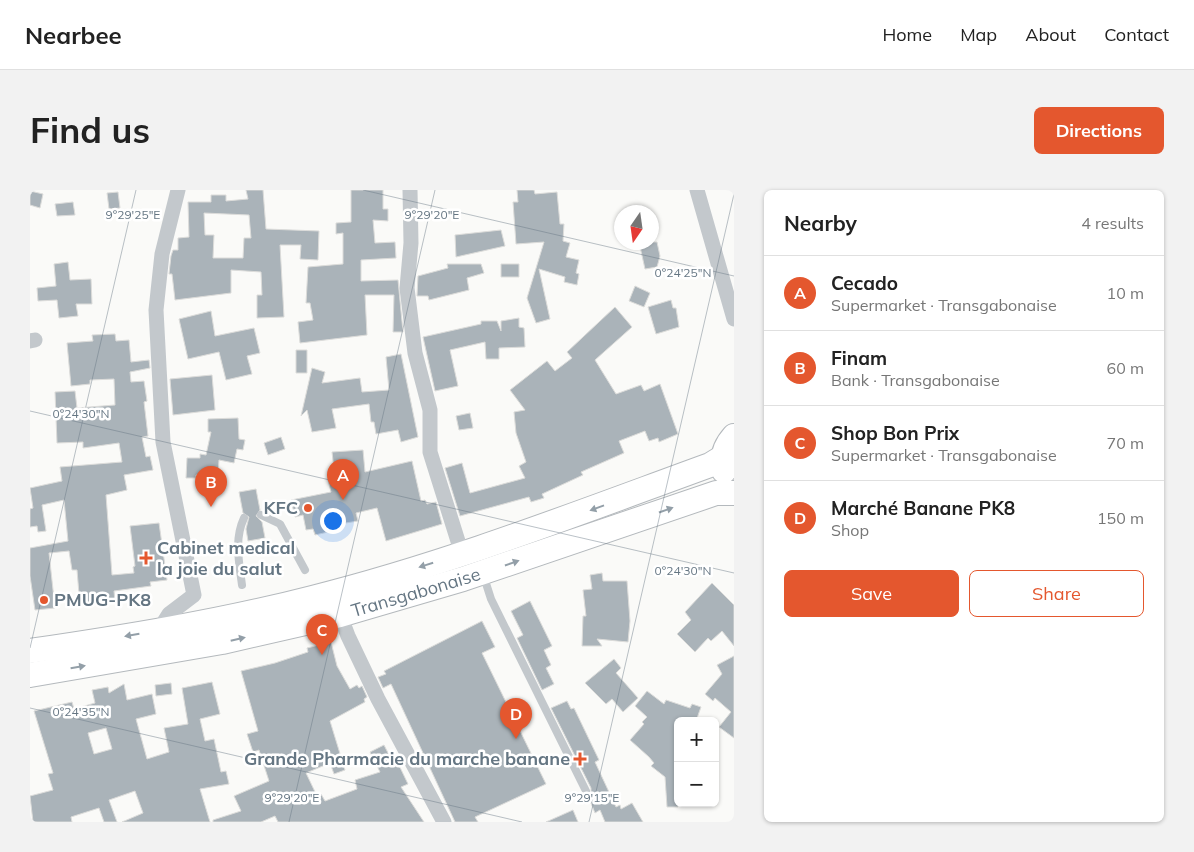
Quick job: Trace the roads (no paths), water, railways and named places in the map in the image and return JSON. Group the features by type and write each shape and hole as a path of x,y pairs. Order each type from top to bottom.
{"highway":[{"path":"734,436 726,446 723,457 726,477 734,488"},
{"name":"Transgabonaise","path":"30,651 160,630 311,599 462,554 627,497 710,465 723,457"},
{"name":"Transgabonaise","path":"30,675 222,642 340,615 482,573 716,493 734,493"}],"street":[{"path":"160,630 169,614 194,595 163,442 156,310 162,254 178,190"},
{"path":"410,190 411,243 407,288 415,353 430,410 430,452 462,554"},
{"path":"697,190 734,320"},
{"path":"340,615 378,699 444,822"}],"lane":[{"path":"261,515 280,524 306,570"},
{"path":"242,584 238,549 239,528 244,518"},
{"path":"482,573 491,600 586,792"}],"place":[{"name":"Cecado","path":"343,500"},
{"name":"Finam","path":"211,507"},
{"name":"KFC","path":"308,508"},
{"name":"Cabinet medical la joie du salut","path":"146,558"},
{"name":"PMUG-PK8","path":"44,600"},
{"name":"Shop Bon Prix","path":"322,655"},
{"name":"Marché Banane PK8","path":"516,739"},
{"name":"Grande Pharmacie du marche banane","path":"580,759"}]}
